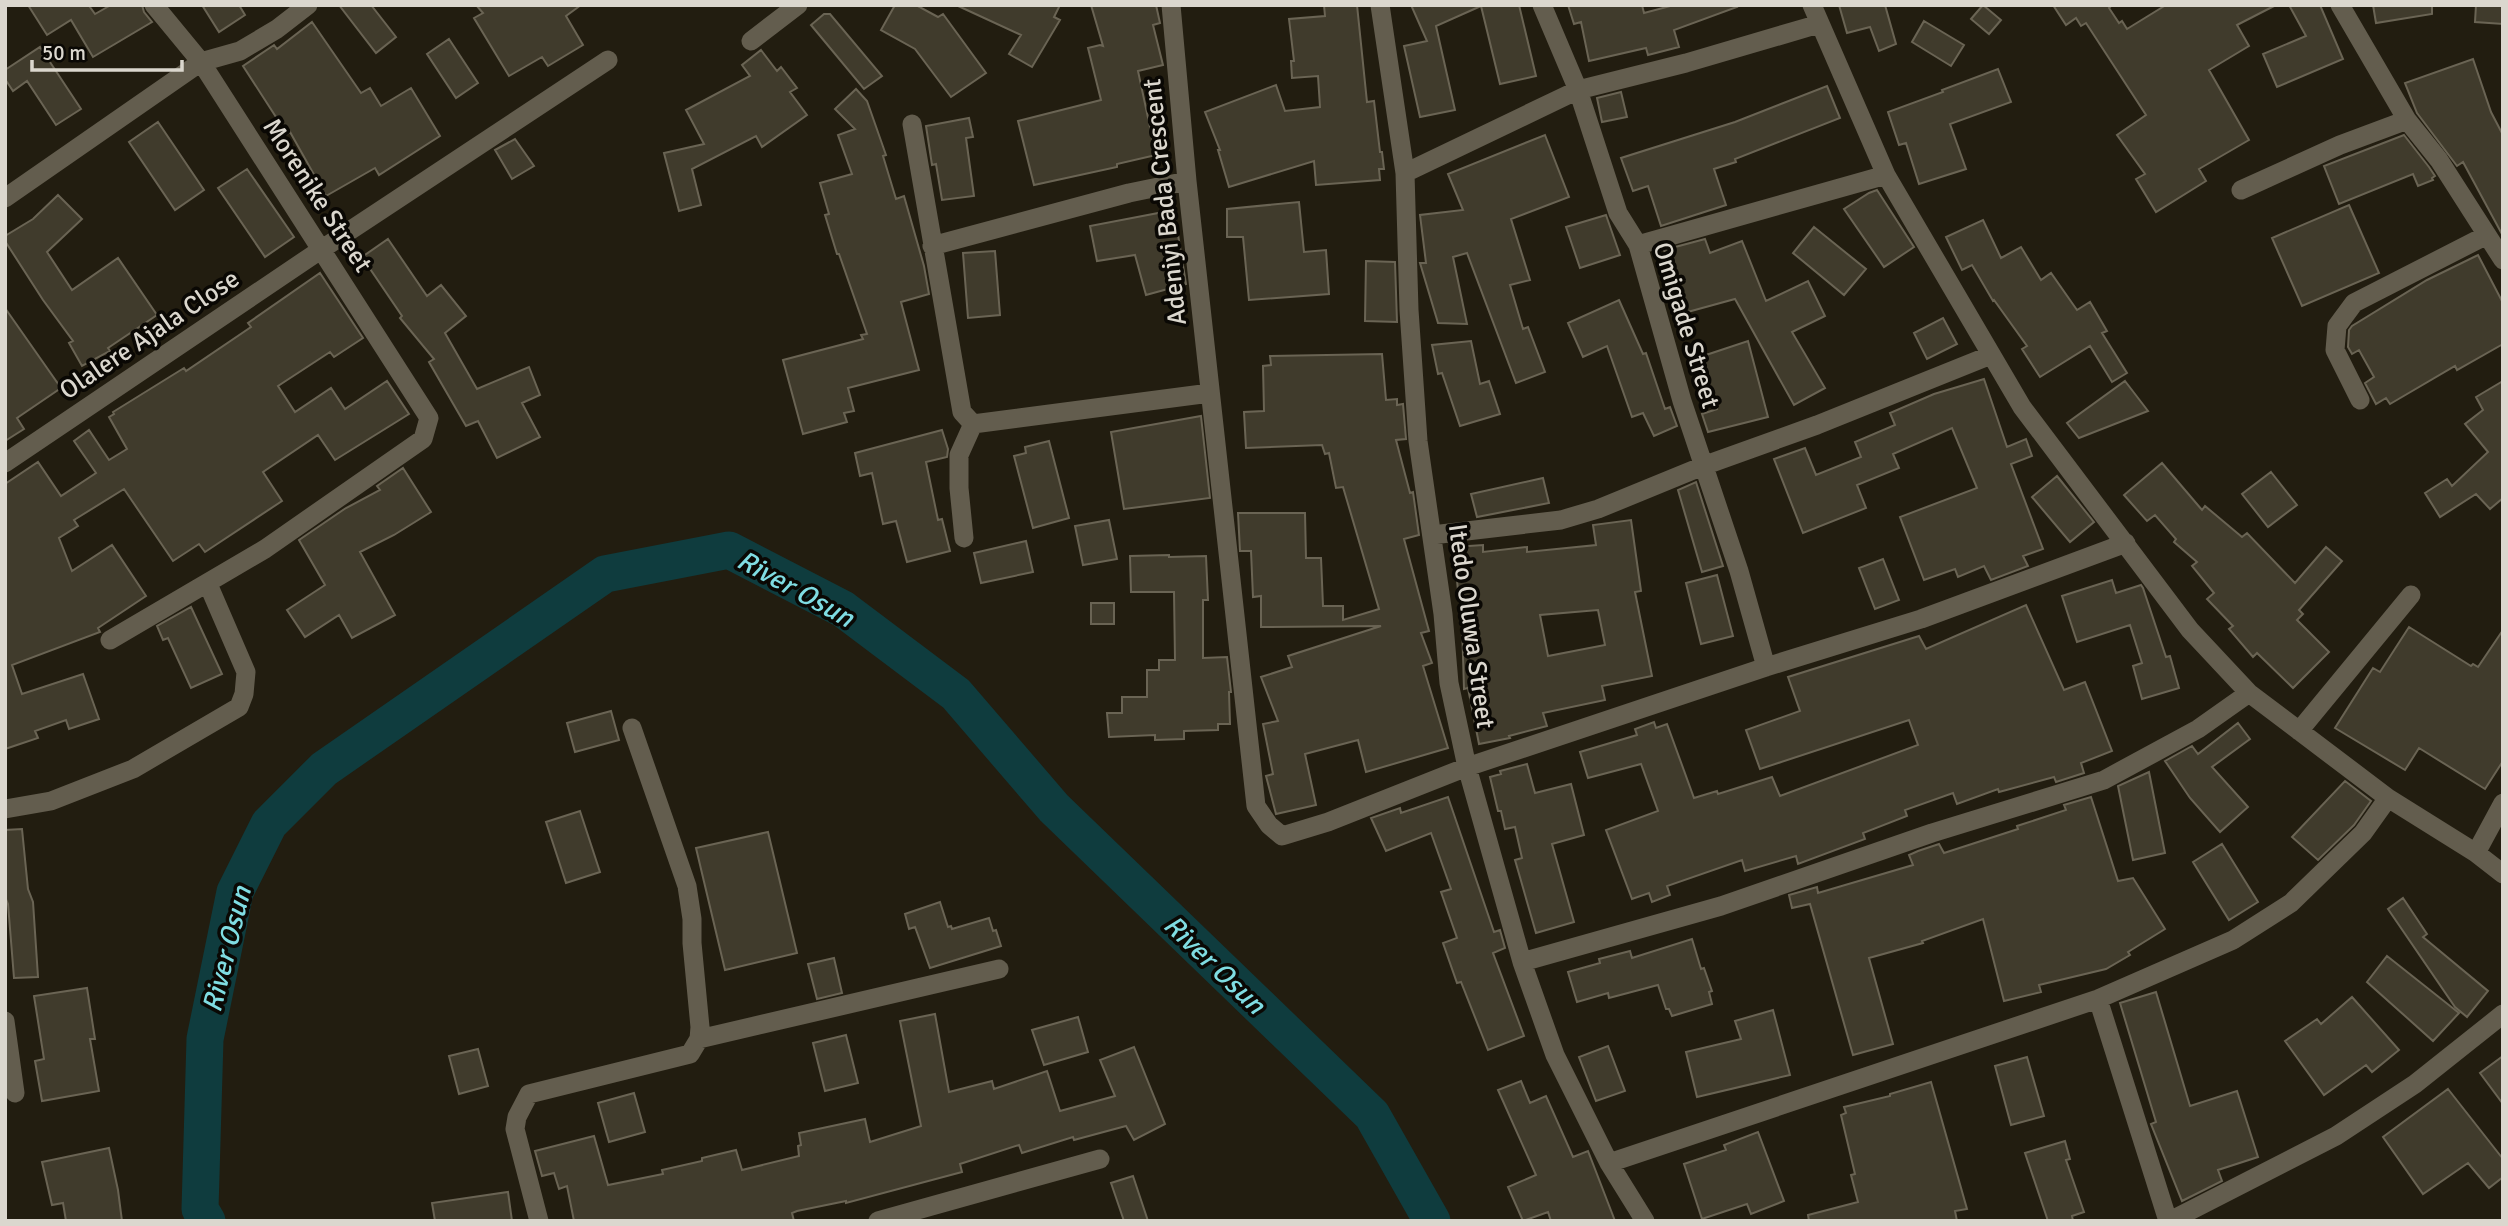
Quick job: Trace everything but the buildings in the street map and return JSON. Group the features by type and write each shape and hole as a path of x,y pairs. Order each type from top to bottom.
{"street":[{"name":"Morenike Street","path":"154,5 201,62 429,418 423,439 265,549 208,584"},
{"path":"5,198 201,62 240,51 277,29 308,5"},
{"path":"751,41 798,5"},
{"name":"Adeniyi Bada Crescent","path":"1171,5 1210,393 1256,806 1269,825 1282,836 1467,767"},
{"name":"Itedo Oluwa Street","path":"1380,5 1405,173 1409,310 1418,442 1450,682 1467,767 1522,962 1555,1055 1609,1163 1645,1221"},
{"name":"Omigade Street","path":"1542,5 1577,90 1618,213 1638,245 1766,667"},
{"path":"1812,5 1886,175 2022,407 2190,630 2249,693 2388,798 2476,853 2503,874"},
{"path":"2340,5 2407,120 2439,160 2503,260"},
{"path":"1405,173 1577,90 1686,63 1819,24"},
{"name":"Olalere Ajala Close","path":"5,463 322,249 608,61"},
{"path":"2241,190 2340,145 2407,120"},
{"path":"912,124 962,412 973,424"},
{"path":"1638,245 1886,175"},
{"path":"932,246 1129,193 1188,181"},
{"path":"2360,400 2335,350 2337,326 2354,303 2487,235"},
{"path":"1432,535 1561,520 1598,509 1992,355"},
{"path":"973,424 1210,393"},
{"path":"964,538 959,455 973,424"},
{"path":"1467,767 1766,667 1921,620 2126,543"},
{"path":"5,809 51,801 133,769 239,707 244,694 246,673 208,584 110,640"},
{"path":"2299,731 2412,595"},
{"path":"1522,962 1721,906 1932,833 2104,780 2198,729 2249,693"},
{"path":"539,1221 515,1129 517,1116 529,1094 690,1055 699,1039 692,919 687,886 632,727"},
{"path":"1609,1163 2098,999 2234,940 2291,903 2363,833 2388,798"},
{"path":"2476,853 2503,803"},
{"path":"699,1039 999,970"},
{"path":"2098,999 2169,1221 2336,1136 2415,1084 2503,1014"},
{"path":"5,1021 15,1093"},
{"path":"878,1221 1100,1159"}],"waterway":[{"name":"River Osun","path":"207,1221 200,1209 205,1039 235,892 269,824 324,769 605,574 729,550 843,609 956,694 1054,808 1372,1115 1432,1221"}]}
